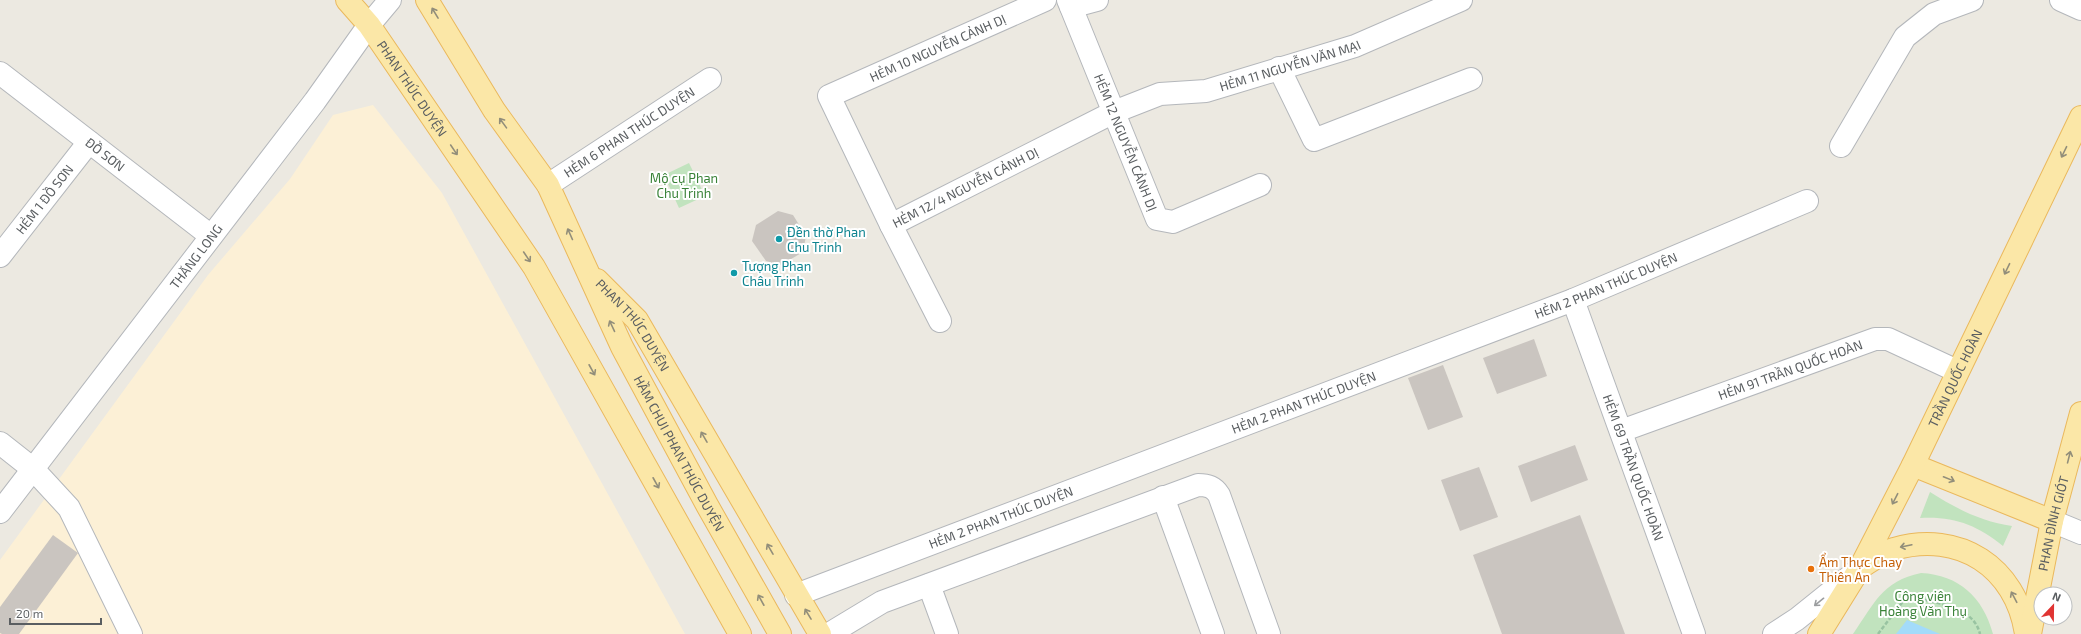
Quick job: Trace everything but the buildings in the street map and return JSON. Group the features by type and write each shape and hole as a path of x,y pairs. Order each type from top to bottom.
{"main road":[{"name":"PHAN THÚC DUYỆN","path":"347,0 369,25 534,267 740,634"},
{"name":"PHAN THÚC DUYỆN","path":"427,0 494,110 548,185 586,270 637,320 820,634"},
{"name":"TRẦN QUỐC HOÀN","path":"1819,634 1860,568 1913,465 1957,371 2081,117"},
{"name":"HẦM CHUI PHAN THÚC DUYỆN","path":"586,270 622,347 707,505 780,634"},
{"name":"PHAN ĐÌNH GIÓT","path":"2030,634 2052,521 2081,413"},
{"path":"1913,465 2052,521"},
{"path":"1860,568 1893,549 1916,544 1928,543 1948,545 1968,552 1984,560 1997,571 2019,605 2026,634"}],"street":[{"name":"THĂNG LONG","path":"0,512 315,101 369,25 390,0"},
{"name":"HẺM 10 NGUYỄN CẢNH DỊ","path":"891,225 829,96 1045,0"},
{"path":"1070,3 1097,0"},
{"name":"HẺM 11 NGUYỄN VĂN MẠI","path":"1114,112 1160,94 1206,91 1355,46 1461,0"},
{"path":"1841,146 1905,37 1934,14 1972,0"},
{"path":"2061,0 2081,8"},
{"name":"HẺM 12 NGUYỄN CẢNH DỊ","path":"1070,3 1157,219 1173,222 1260,185"},
{"path":"1279,68 1314,140 1471,79"},
{"name":"ĐỒ SƠN","path":"0,73 211,236"},
{"name":"HẺM 6 PHAN THÚC DUYỆN","path":"548,185 710,79"},
{"name":"HẺM 12/4 NGUYỄN CẢNH DỊ","path":"940,321 891,225 1114,112"},
{"name":"HẺM 1 ĐỒ SƠN","path":"0,256 88,142"},
{"name":"HẺM 2 PHAN THÚC DUYỆN","path":"796,595 1574,300 1807,202"},
{"name":"HẺM 69 TRẦN QUỐC HOÀN","path":"1574,300 1694,634"},
{"name":"HẺM 91 TRẦN QUỐC HOÀN","path":"1621,431 1875,339 1888,339 1957,371"},
{"path":"0,443 33,470 69,508 131,634"},
{"path":"829,634 882,602 1198,485 1207,485 1215,489 1219,495 1269,634"},
{"path":"1164,497 1213,634"},
{"path":"2052,521 2081,533"},
{"path":"1774,634 1797,619 1860,568"},
{"path":"929,585 947,634"}],"path":[{"path":"1878,634 1906,596 1959,610 1971,617 1980,634"}],"shaded area":[{"path":"373,105 442,193 685,634 0,634 0,560 208,275 290,179 333,115"}],"green space":[{"name":"Mộ cụ Phan Chu Trinh","path":"689,163 705,196 679,208 664,175"},
{"path":"1930,492 1969,514 2012,526 2003,546 1984,532 1964,523 1954,520 1920,518"},
{"name":"Công viên Hoàng Văn Thụ","path":"1921,573 1947,578 1968,590 1983,609 1993,634 1853,634 1880,595 1897,582"}],"water":[{"path":"1907,620 1940,634 1896,634"}],"place":[{"name":"Đền thờ Phan Chu Trinh","path":"779,239"},
{"name":"Tượng Phan Châu Trinh","path":"734,273"},
{"name":"Ẩm Thực Chay Thiên An","path":"1811,569"}]}
